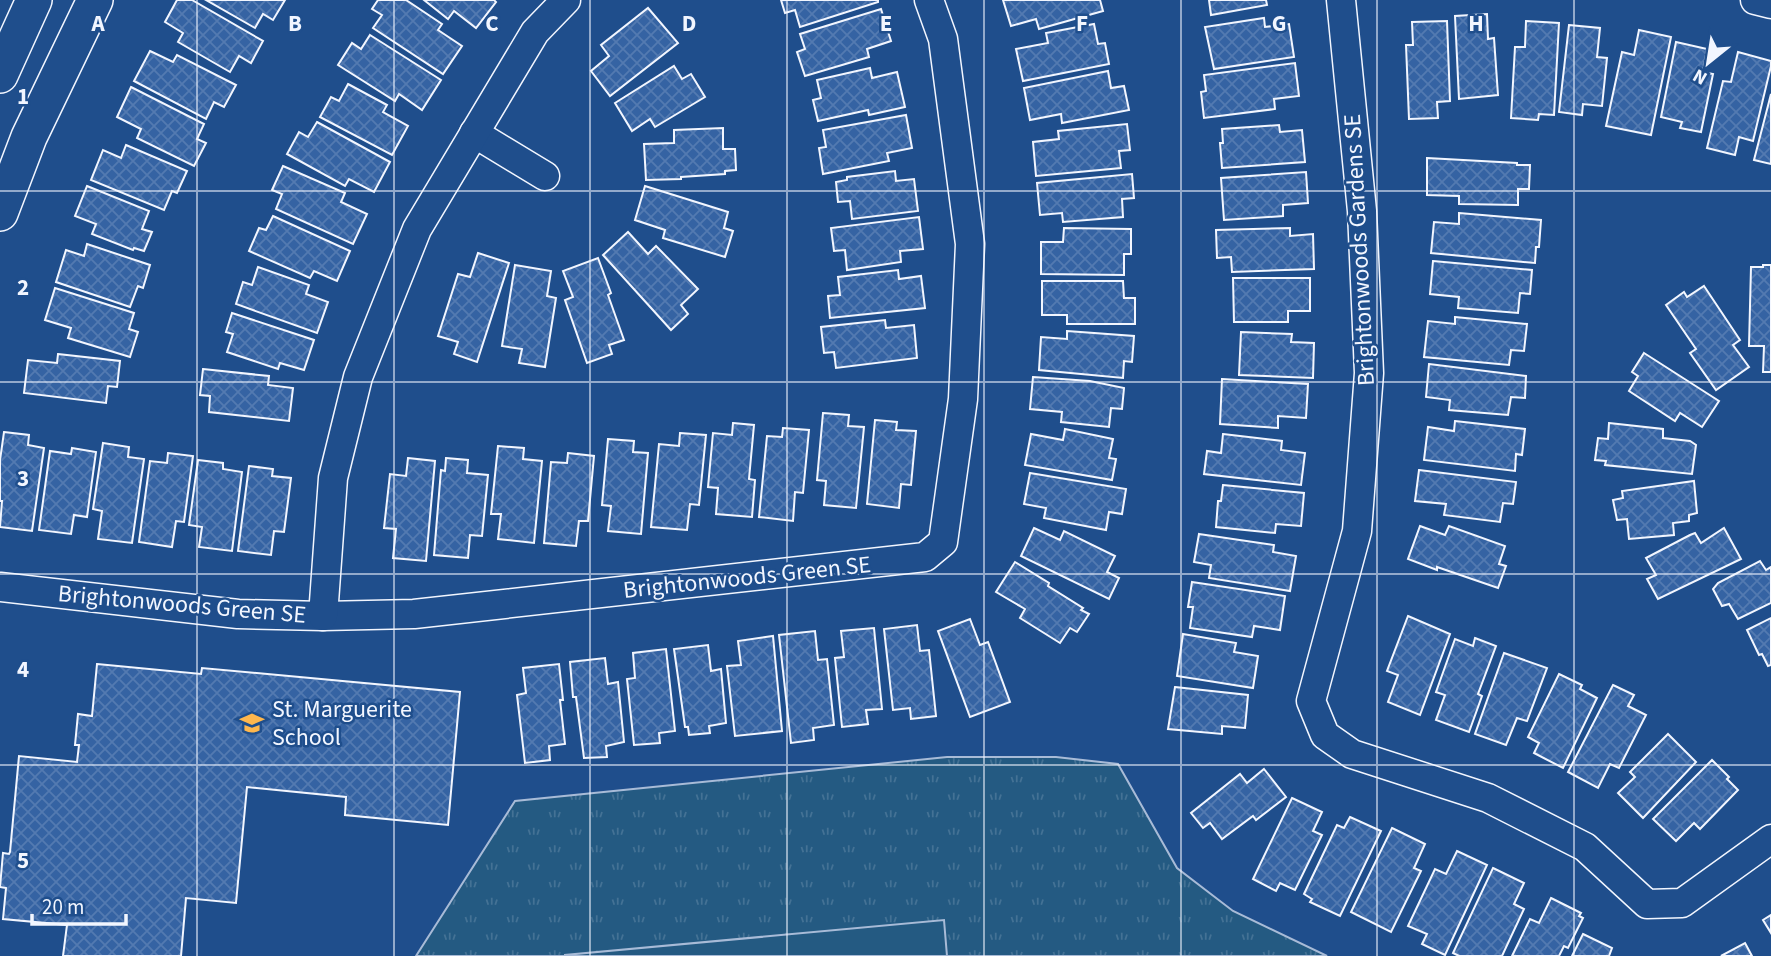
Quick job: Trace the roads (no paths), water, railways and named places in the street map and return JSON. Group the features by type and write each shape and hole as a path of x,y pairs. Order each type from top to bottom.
{"street":[{"path":"0,75 34,0"},
{"path":"0,213 29,137 95,0"},
{"path":"323,616 333,478 358,377 418,229 535,32 566,0"},
{"name":"Brightonwoods Green SE","path":"0,587 238,614 414,614 925,557 943,542 963,399 970,244 943,40 929,0"},
{"name":"Brightonwoods Gardens SE","path":"1341,0 1362,211 1369,373 1357,531 1311,701 1325,735 1352,754 1488,798 1585,847 1647,904 1682,903 1771,839"},
{"path":"1755,0 1771,4"},
{"path":"474,133 545,176"}],"place":[{"name":"St. Marguerite School","path":"252,723"}]}
